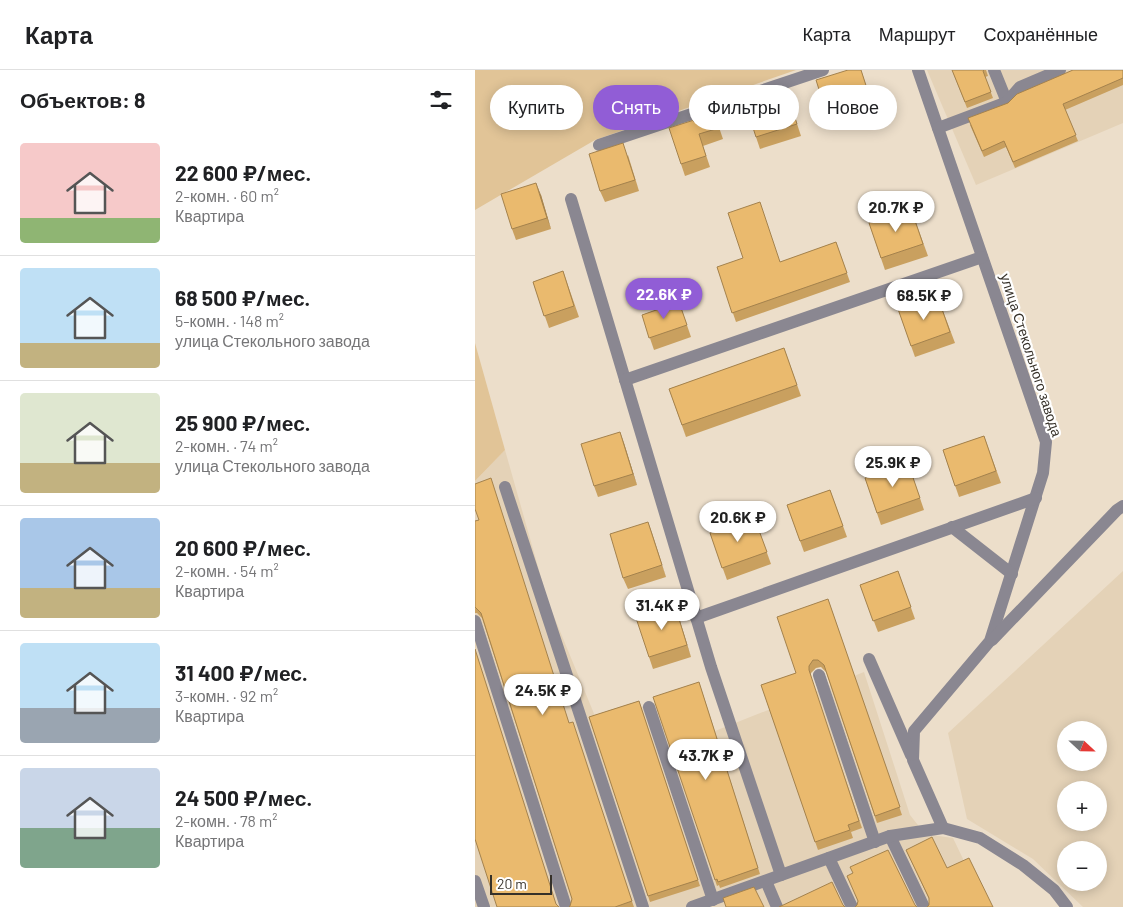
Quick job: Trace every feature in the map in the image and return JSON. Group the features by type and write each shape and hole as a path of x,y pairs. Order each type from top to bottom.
{"street":[{"path":"599,145 823,70"},
{"name":"улица Стекольного завода","path":"918,70 1046,442 1043,473 990,642 914,731 913,760 943,828"},
{"path":"994,70 1007,102"},
{"path":"938,128 1007,102 1020,87 1060,70"},
{"path":"571,199 711,667 781,875"},
{"path":"625,380 982,256"},
{"path":"505,487 643,907"},
{"path":"697,618 1036,498"},
{"path":"990,642 1123,506"},
{"path":"952,527 1012,574"},
{"path":"475,622 566,907"},
{"path":"869,659 913,760"},
{"path":"819,675 875,842"},
{"path":"649,708 713,900"},
{"path":"698,906 890,836 943,828 979,838 1023,865 1054,890 1067,907"},
{"path":"890,836 924,907"},
{"path":"829,858 852,907"},
{"path":"475,881 484,907"},
{"path":"765,881 777,907"}],"shaded area":[{"path":"475,70 796,70 753,85 689,85 689,107 679,111 679,85 593,85 593,130 624,130 595,140 475,210"},
{"path":"927,70 1123,70 1123,123 976,185"},
{"path":"475,343 505,450 475,481"},
{"path":"505,450 548,602 597,721 701,688 715,731 864,672 910,815 925,834 953,838 986,907 475,907 475,481"},
{"path":"1123,571 1123,907 1083,907 1066,891 1107,891 1107,841 1057,841 1057,882 1033,859 967,819 948,733"}],"building":[{"path":"848,70 861,70 866,85 818,85 816,80"},
{"path":"952,70 984,70 991,92 965,102"},
{"path":"1073,70 1123,70 1123,78 1063,104 1076,135 1013,162 1004,141 982,151 968,118 1008,103 1017,94"},
{"path":"689,121 689,130 712,130 699,134 706,156 681,164 670,130 679,130 679,125"},
{"path":"754,130 778,130 756,137"},
{"path":"623,143 635,180 600,191 589,154"},
{"path":"536,183 547,218 512,229 501,194"},
{"path":"760,202 780,262 836,242 847,273 732,313 717,267 743,258 728,213"},
{"path":"911,209 923,244 881,258 869,223"},
{"path":"563,271 574,306 544,316 533,282"},
{"path":"937,295 950,332 911,346 898,309"},
{"path":"679,302 687,325 649,338 642,315"},
{"path":"784,348 797,385 682,425 669,389"},
{"path":"620,432 633,474 594,486 581,444"},
{"path":"984,436 996,471 955,486 943,450"},
{"path":"908,463 920,498 877,513 865,478"},
{"path":"491,478 569,723 573,722 632,901 615,907 569,907 572,899 481,613 475,607 475,521 479,520 475,509 475,484"},
{"path":"830,490 843,526 800,541 787,505"},
{"path":"754,517 767,552 722,568 710,533"},
{"path":"648,522 662,565 623,578 610,534"},
{"path":"898,571 911,607 873,621 860,585"},
{"path":"828,599 900,807 875,816 824,665 818,660 813,660 809,670 859,821 848,825 850,830 815,842 761,685 796,673 777,617"},
{"path":"675,606 687,645 649,657 636,618"},
{"path":"475,649 556,904 559,907 497,907 475,839"},
{"path":"699,682 758,868 718,882 717,879 715,880 653,697"},
{"path":"639,701 698,880 648,896 589,717"},
{"path":"932,837 947,868 969,858 993,907 927,907 929,905 929,898 906,850"},
{"path":"888,850 917,907 855,907 858,901 847,876 853,873 850,867"},
{"path":"832,882 845,907 779,907"},
{"path":"754,887 764,907 726,907 723,898"}]}
